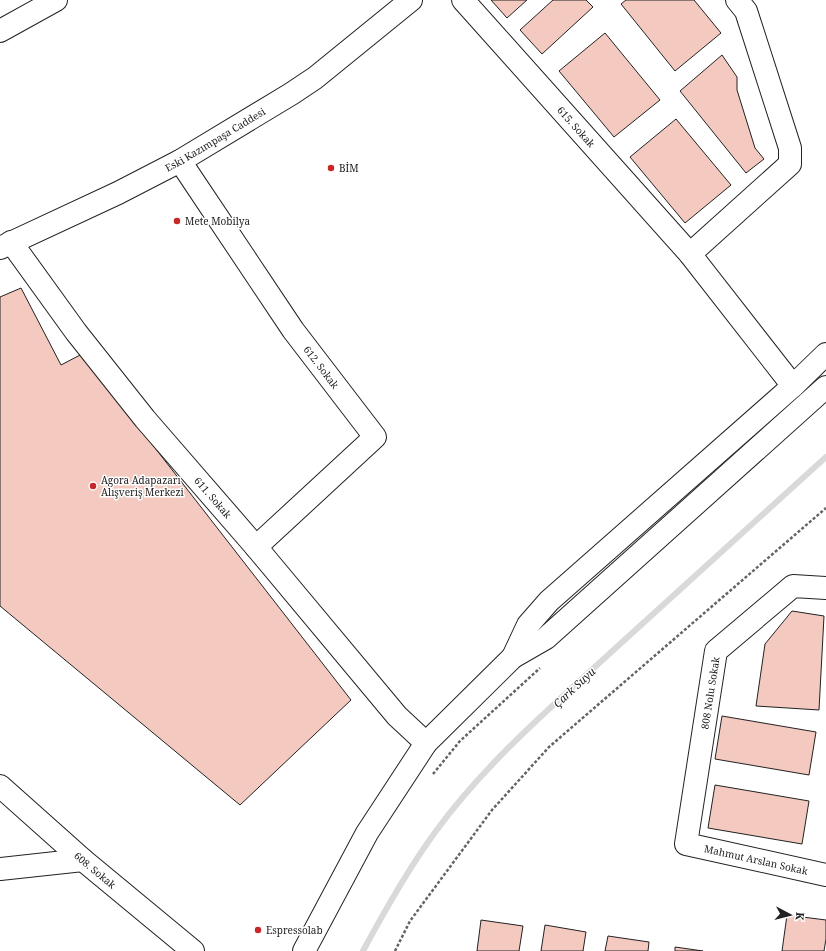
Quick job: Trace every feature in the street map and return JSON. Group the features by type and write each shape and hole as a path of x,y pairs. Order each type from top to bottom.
{"street":[{"path":"0,31 35,6 56,0"},
{"name":"Eski Kazımpaşa Caddesi","path":"6,245 118,193 180,161 291,94 315,78 411,0"},
{"name":"615. Sokak","path":"463,0 690,254 792,386"},
{"path":"690,254 790,164 790,148 746,11 737,0"},
{"name":"612. Sokak","path":"180,161 293,330 375,437 256,547"},
{"name":"611. Sokak","path":"6,245 145,419 256,547 397,716 426,744"},
{"path":"513,657 528,626 549,601 792,386 826,354"},
{"path":"304,951 367,833 426,744 513,657 546,638 826,387"},
{"name":"808 Nolu Sokak","path":"686,844 716,651 793,586 826,588"},
{"name":"608. Sokak","path":"0,786 83,860 193,951"},
{"name":"Mahmut Arslan Sokak","path":"686,844 826,875"},
{"path":"0,869 83,860"}],"path":[{"path":"395,951 410,921 492,810 549,747 826,508"},
{"path":"430,777 460,741 542,666"}],"building":[{"path":"491,0 527,0 507,18"},
{"path":"553,0 586,0 593,7 542,54 520,30"},
{"path":"626,0 694,0 721,33 675,71 621,4"},
{"path":"605,33 660,100 614,137 559,71"},
{"path":"722,55 737,77 737,90 755,148 764,159 746,173 680,91"},
{"path":"676,119 731,185 685,223 630,157"},
{"name":"Agora Adapazarı Alışveriş Merkezi","path":"21,288 61,365 82,354 351,700 240,805 0,606 0,297"},
{"path":"792,611 824,616 819,710 756,706 765,644"},
{"path":"722,716 816,732 809,775 715,759"},
{"path":"715,785 809,801 802,844 708,828"},
{"path":"787,915 826,920 826,939 824,951 782,951"},
{"path":"481,920 523,926 519,951 477,951"},
{"path":"545,925 586,932 583,951 541,951"},
{"path":"608,936 649,942 648,951 605,951"},
{"path":"675,947 703,951 675,951"}],"waterway":[{"name":"Çark Suyu","path":"363,951 397,890 416,860 436,831 475,783 563,696 826,457"}],"place":[{"name":"BİM","path":"331,168"},
{"name":"Mete Mobilya","path":"177,221"},
{"name":"Agora Adapazarı Alışveriş Merkezi","path":"93,486"},
{"name":"Espressolab","path":"258,930"}]}
